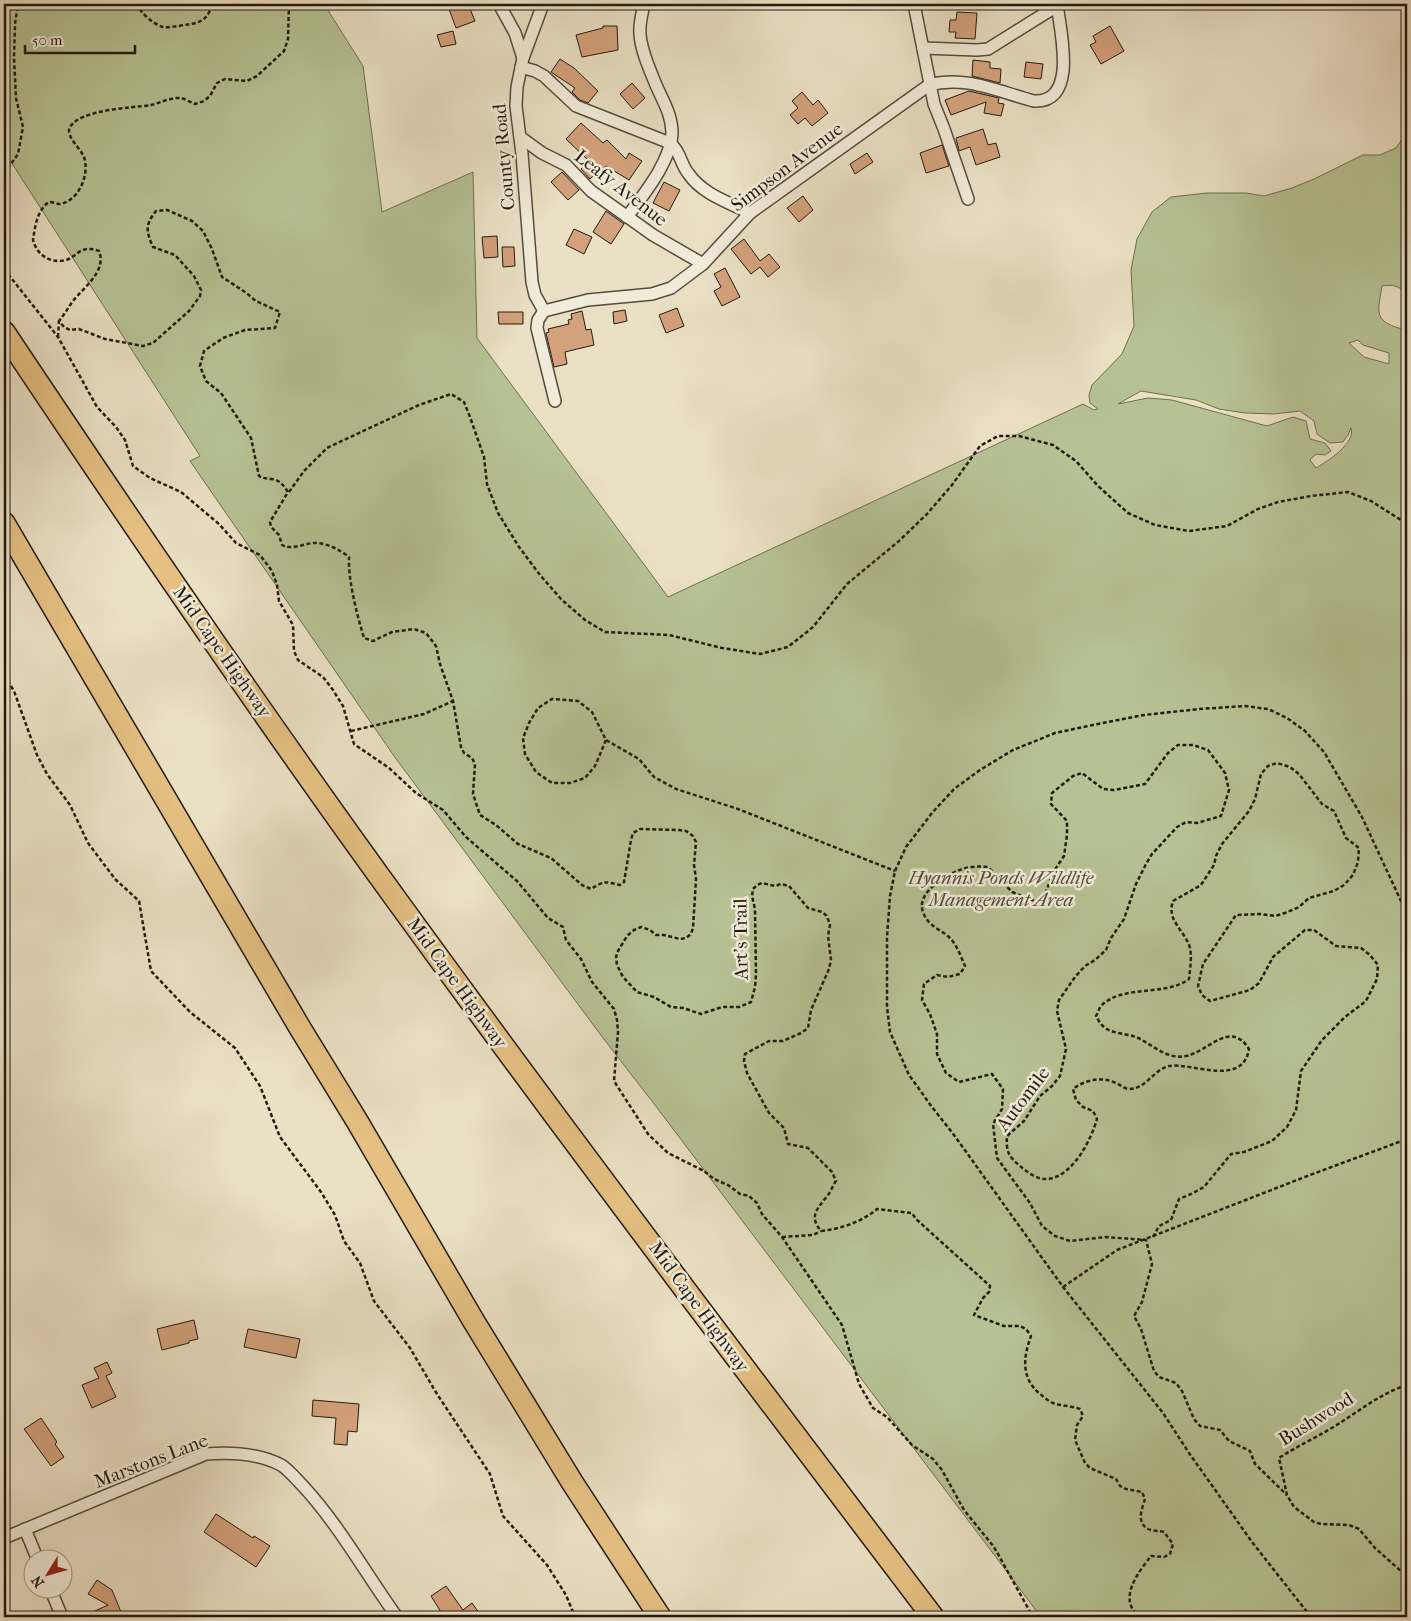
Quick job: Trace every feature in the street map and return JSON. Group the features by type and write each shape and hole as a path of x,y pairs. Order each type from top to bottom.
{"highway":[{"name":"Mid Cape Highway","path":"4,332 256,702 401,907 727,1347 932,1617"},
{"path":"4,523 473,1320 572,1482 660,1617"}],"street":[{"name":"County Road","path":"499,4 515,34 522,62 516,98 532,282 535,295 544,311"},
{"path":"543,4 522,62 544,76 576,106 670,144 676,148 687,173 695,183 709,193 750,213"},
{"path":"627,216 654,178 670,144 672,132 666,105 649,65 640,35 644,4"},
{"path":"914,4 934,104 968,199"},
{"path":"923,48 988,49 1057,5"},
{"name":"Simpson Avenue","path":"544,311 588,300 662,291 671,288 703,264 750,213 929,85 942,81 956,81 987,86 1019,97 1039,101 1049,98 1059,88 1064,70 1057,5"},
{"name":"Leafy Avenue","path":"520,137 542,153 566,165 591,191 653,235 703,264"},
{"path":"544,311 538,320 537,328 555,402"},
{"name":"Marstons Lane","path":"4,1538 206,1454 229,1452 257,1457 282,1466 312,1496 397,1617"},
{"path":"25,1530 33,1548"},
{"path":"54,1598 62,1617"}],"path":[{"path":"4,174 18,154 23,127 16,98 14,58 15,24 18,4"},
{"path":"136,4 143,13 164,27 172,27 189,26 199,22 209,14 212,4"},
{"path":"58,337 60,321 73,301 94,277 101,258 98,252 92,249 84,250 66,260 53,262 39,253 35,248 33,240 40,213 45,205 49,202 59,204 64,202 72,198 81,189 86,170 85,160 69,133 70,127 79,120 103,111 150,105 177,98 182,98 195,104 204,101 210,96 217,83 225,79 247,81 257,76 284,50 288,39 289,4"},
{"path":"60,321 64,327 70,330 79,329 106,339 143,346 153,343 189,311 200,296 201,290 194,276 175,255 153,247 148,235 148,222 156,211 167,210 192,221 203,231 222,277 256,301 280,312 275,328 245,330 223,338 204,351 200,366 206,381 221,392 251,438 259,476 274,478 288,492 304,471 327,448 419,406 451,394 464,402 484,457 487,484 498,513 519,547 540,575 561,598 585,620 605,632 669,635 722,648 760,654 788,647 813,627 847,584 899,541 927,514 952,485 980,446 998,436 1019,436 1053,445 1076,461 1098,486 1128,513 1155,525 1189,531 1228,526 1258,509 1278,502 1348,492 1371,501 1401,520 1407,519"},
{"path":"4,268 58,337 96,407 116,427 125,440 133,466 150,478 181,492 220,524 236,542 260,555 272,570 277,584 279,601 292,625 294,651 298,660 322,678 333,690 343,706 354,744 389,768 416,793 443,810 466,837 516,881 548,918 563,927 566,940 592,982 614,1009 618,1032 614,1081 648,1134 668,1153 704,1171 740,1194 749,1196 757,1203 762,1214 782,1237 842,1325 859,1384 872,1408 887,1417 912,1445 933,1459 942,1470 964,1510 994,1547 1033,1617"},
{"name":"Art's Trail","path":"288,492 270,522 271,527 279,535 282,545 287,548 316,542 337,548 349,557 349,570 358,621 364,638 373,641 392,632 414,629 426,633 436,646 440,664 453,700 461,747 475,764 476,772 473,794 480,815 496,825 518,844 551,858 587,888 592,889 602,882 608,881 620,885 624,882 633,833 640,830 679,830 686,831 693,836 696,842 694,865 696,879 694,921 691,934 686,938 680,939 656,935 650,930 642,928 634,930 627,936 616,957 617,965 623,977 637,992 654,997 671,1007 683,1008 701,1014 722,1007 739,1008 751,1002 756,974 755,909 752,896 757,885 762,883 775,886 782,884 789,886 808,908 822,912 827,916 830,925 828,936 831,960 811,1010 808,1028 783,1041 769,1040 758,1045 745,1054 744,1061 747,1073 769,1113 784,1128 788,1144 808,1148 832,1172 836,1181 814,1214 815,1225 820,1232"},
{"path":"4,675 14,691 37,756 47,774 70,805 88,843 115,878 140,901 151,971 190,1012 235,1048 260,1086 280,1137 321,1192 335,1215 344,1242 360,1263 374,1301 410,1348 437,1394 490,1474 503,1516 547,1565 566,1595 575,1617"},
{"path":"606,740 595,766 585,778 570,784 552,783 536,772 524,754 523,738 538,708 552,699 578,701 592,712 606,740 639,759 654,776 676,789 738,809 895,871"},
{"path":"351,731 424,714 453,700"},
{"path":"1311,1617 1252,1542 1189,1454 1163,1413 1064,1287 909,1075 890,1032 887,1007 887,937 890,896 895,871 911,840 932,813 954,789 980,770 1013,750 1055,733 1144,715 1245,706 1268,709 1287,718 1305,731 1324,752 1362,817 1407,914"},
{"name":"Automile","path":"1146,1240 1106,1237 1070,1241 1055,1236 1042,1226 1030,1203 997,1158 993,1124 1002,1109 1003,1089 992,1074 959,1082 946,1072 937,1054 937,1034 930,1014 922,1000 924,984 937,975 960,974 965,966 951,939 926,919 921,906 925,894 935,884 956,871 973,866 988,867 1012,892 1037,902 1045,894 1054,871 1064,856 1068,835 1067,821 1051,804 1052,793 1073,776 1082,772 1104,788 1114,790 1145,784 1168,753 1178,745 1192,744 1208,750 1225,774 1229,790 1221,816 1197,823 1186,822 1177,827 1152,854 1136,884 1124,919 1111,938 1106,950 1080,971 1059,1000 1057,1011 1066,1049 1060,1076 1040,1096 1024,1121 1007,1136 1006,1148 1012,1159 1033,1176 1047,1179 1057,1176 1077,1160 1084,1151 1098,1119 1093,1111 1083,1107 1076,1100 1073,1089 1080,1084 1105,1079 1127,1089 1139,1088 1166,1066 1215,1071 1229,1070 1241,1065 1248,1058 1249,1049 1244,1041 1235,1036 1222,1038 1186,1056 1174,1056 1154,1049 1134,1036 1121,1034 1102,1026 1096,1016 1100,1006 1126,994 1172,988 1181,985 1189,979 1190,946 1173,919 1171,908 1173,901 1201,886 1214,865 1222,844 1249,811 1255,798 1260,774 1268,766 1277,763 1290,767 1299,774 1322,804 1334,811 1346,838 1359,848 1358,862 1353,875 1344,885 1334,891 1309,898 1299,907 1285,914 1275,916 1260,914 1236,915 1203,964 1198,986 1202,995 1210,1001 1250,990 1259,983 1273,957 1305,930 1314,930 1336,946 1361,948 1378,965 1377,979 1366,1001 1345,1017 1322,1040 1301,1071 1296,1110 1287,1128 1272,1141 1244,1152 1231,1154 1204,1186 1179,1199 1171,1220 1159,1226 1153,1237"},
{"path":"1064,1287 1117,1250 1407,1139"},
{"path":"782,1237 813,1235 832,1230 860,1220 877,1209 912,1213 916,1219 990,1286 989,1292 980,1302 974,1315 996,1324 1012,1327 1020,1326 1026,1329 1031,1336 1024,1367 1027,1378 1033,1388 1049,1401 1080,1409 1082,1416 1077,1425 1075,1440 1085,1463 1090,1468 1116,1479 1120,1486 1142,1492 1145,1499 1140,1516 1141,1522 1148,1529 1164,1532 1173,1544 1170,1554 1164,1557 1151,1556 1135,1578 1130,1595 1132,1608 1140,1617"},
{"path":"1146,1240 1152,1264 1142,1302 1134,1316 1142,1329 1154,1371 1159,1378 1176,1383 1186,1399 1194,1419 1200,1426 1220,1430 1234,1444 1250,1450 1255,1464 1287,1495"},
{"name":"Bushwood","path":"1407,1385 1366,1404 1331,1428 1279,1458 1287,1495 1294,1507 1314,1522 1322,1524 1349,1524 1359,1529 1375,1548 1402,1572 1407,1582"}],"green space":[{"name":"Hyannis Ponds Wildlife Management Area","path":"4,4 324,4 363,66 382,212 473,172 477,338 668,597 1083,404 1094,410 1098,409 1090,403 1089,395 1092,385 1122,354 1134,326 1131,270 1137,239 1152,212 1171,197 1207,193 1246,193 1264,196 1314,179 1363,155 1380,155 1396,148 1407,132 1407,297 1397,287 1390,285 1382,286 1379,311 1380,316 1388,324 1406,330 1404,340 1407,337 1407,1617 1041,1617 603,1038 394,756 190,461 200,456 4,151","holes":["1358,340 1363,345 1389,353 1389,364 1364,357 1349,343","1141,391 1196,400 1219,409 1245,413 1274,414 1300,411 1314,421 1317,434 1330,443 1343,442 1351,428 1351,434 1349,440 1340,451 1316,468 1310,460 1316,454 1325,455 1331,451 1325,443 1310,439 1306,421 1293,417 1267,426 1172,400 1148,398 1118,404"]}],"building":[{"path":"468,4 475,21 456,28 449,9"},
{"path":"957,12 977,13 975,39 955,38 956,32 949,32 950,20 956,20"},
{"path":"603,26 617,26 618,50 582,57 576,35 603,28"},
{"path":"1110,26 1124,51 1101,64 1090,45 1096,42 1093,36"},
{"path":"453,31 456,44 441,47 437,35"},
{"path":"560,59 574,68 598,91 588,103 580,100 572,92 575,88 551,72"},
{"path":"973,60 990,62 990,68 1001,69 1000,83 972,76"},
{"path":"1026,62 1043,64 1041,79 1024,77"},
{"path":"632,83 645,98 633,109 620,94"},
{"path":"969,91 999,98 998,103 1004,104 1001,116 984,113 986,102 951,115 945,100"},
{"path":"802,92 813,105 818,100 828,113 812,126 805,118 798,124 790,115 798,108 792,101"},
{"path":"581,123 603,143 607,140 626,159 629,153 642,161 629,180 606,166 590,179 581,169 589,161 566,139"},
{"path":"983,129 988,145 996,143 1000,157 976,165 970,147 959,151 956,138"},
{"path":"942,145 949,166 926,173 920,153"},
{"path":"867,153 873,162 855,174 850,164"},
{"path":"562,172 579,190 568,200 551,182"},
{"path":"664,182 680,190 669,211 653,203"},
{"path":"803,196 813,210 799,222 787,208"},
{"path":"606,211 624,224 611,244 593,232"},
{"path":"574,229 592,237 584,254 566,245"},
{"path":"497,236 498,257 484,258 482,237"},
{"path":"744,239 760,261 769,254 780,267 768,277 760,267 751,274 731,249"},
{"path":"502,247 514,247 515,266 503,267"},
{"path":"725,268 740,297 722,306 714,291 721,287 714,274"},
{"path":"677,308 684,326 666,333 659,315"},
{"path":"625,310 627,321 614,324 613,312"},
{"path":"582,311 586,330 591,329 594,345 565,352 567,364 554,367 546,333 549,332 548,329 569,324 568,320 572,319 571,314"},
{"path":"498,312 523,312 523,324 499,324"},
{"path":"194,1320 198,1339 162,1350 157,1329"},
{"path":"248,1329 300,1339 296,1358 244,1347"},
{"path":"107,1362 112,1373 106,1376 116,1397 92,1408 82,1385 99,1378 94,1368"},
{"path":"313,1400 359,1404 357,1432 348,1431 347,1445 334,1444 336,1418 312,1416"},
{"path":"41,1418 57,1442 55,1444 64,1457 51,1466 24,1429"},
{"path":"216,1514 253,1538 254,1536 270,1546 256,1567 204,1532"},
{"path":"97,1580 112,1590 123,1617 82,1617 108,1605 88,1594"},
{"path":"446,1586 463,1610 472,1603 479,1613 473,1617 444,1617 431,1596"}]}
